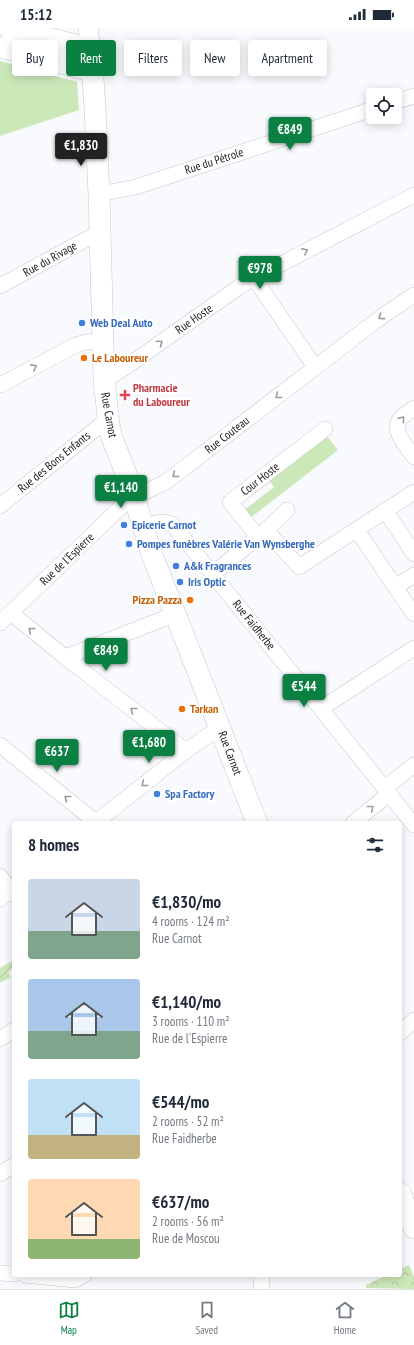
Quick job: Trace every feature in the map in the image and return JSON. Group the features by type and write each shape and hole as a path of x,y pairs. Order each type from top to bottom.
{"main road":[{"path":"10,28 89,37"},
{"path":"0,47 66,64"},
{"name":"Rue Carnot","path":"92,76 99,194 104,380 108,419 112,438 134,497 151,552 255,821"},
{"path":"402,1198 414,1228"}],"street":[{"path":"402,100 414,96"},
{"name":"Rue du Pétrole","path":"99,194 136,187 366,111"},
{"name":"Rue Hoste","path":"104,380 126,367 239,286 414,195"},
{"name":"Rue du Rivage","path":"0,286 100,232"},
{"path":"254,278 315,367"},
{"name":"Rue Couteau","path":"134,497 166,482 384,314 414,295"},
{"path":"0,385 76,345 85,342 103,342"},
{"path":"414,408 401,418 397,428 398,433 414,457"},
{"name":"Rue des Bons Enfants","path":"0,506 108,419"},
{"name":"Cour Hoste","path":"262,534 230,502 325,429"},
{"path":"262,534 299,567 414,492"},
{"name":"Rue de l'Espierre","path":"5,618 122,506 134,497"},
{"path":"213,574 262,534 287,510"},
{"path":"385,510 414,554"},
{"name":"Rue Faidherbe","path":"143,527 168,522 173,525 322,708 414,825"},
{"path":"356,530 414,614"},
{"path":"396,587 414,575"},
{"path":"65,657 176,614"},
{"path":"5,618 65,657 186,751"},
{"path":"322,708 414,648"},
{"path":"98,821 186,751 220,727"},
{"path":"0,745 94,821"},
{"path":"355,821 414,765"},
{"path":"0,876 10,893"},
{"path":"402,1031 414,1020"},
{"path":"0,1039 12,1031"},
{"path":"0,1174 12,1166"},
{"path":"0,1273 12,1274"},
{"path":"45,1277 75,1280 80,1277"},
{"path":"261,1289 262,1277"}],"green space":[{"path":"0,61 12,64 12,76 55,76 77,82 79,110 0,136"},
{"path":"326,435 338,450 249,519 243,511 274,487 268,479"},
{"path":"12,961 12,969 8,972 11,977 0,983 0,968"},
{"path":"409,1265 414,1277 414,1289 366,1288 366,1285 383,1277 402,1277 402,1268"}],"place":[{"name":"Web Deal Auto","path":"82,323"},
{"name":"Le Laboureur","path":"84,358"},
{"name":"Pharmacie du Laboureur","path":"125,395"},
{"name":"Epicerie Carnot","path":"124,525"},
{"name":"Pompes funèbres Valérie Van Wynsberghe","path":"129,544"},
{"name":"A&k Fragrances","path":"176,566"},
{"name":"Iris Optic","path":"180,582"},
{"name":"Pizza Pazza","path":"190,600"},
{"name":"Tarkan","path":"182,709"},
{"name":"Spa Factory","path":"157,794"}]}
